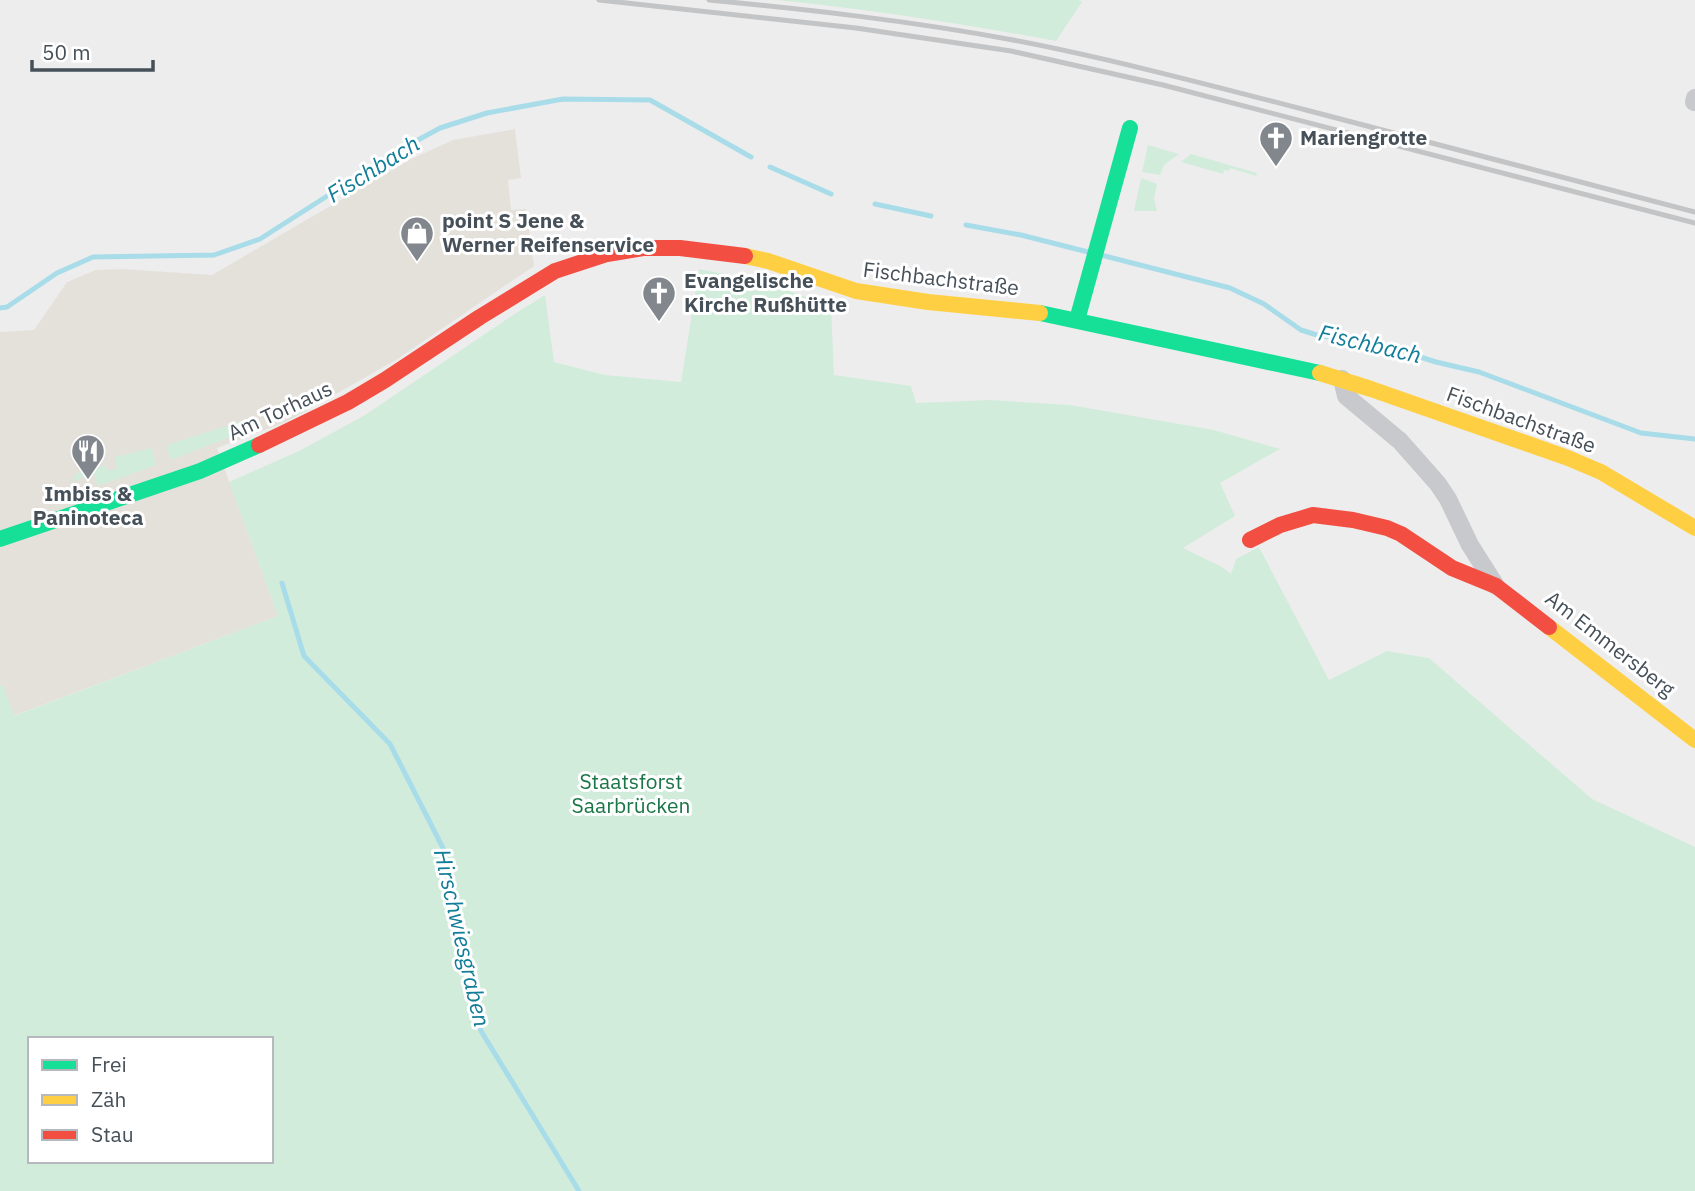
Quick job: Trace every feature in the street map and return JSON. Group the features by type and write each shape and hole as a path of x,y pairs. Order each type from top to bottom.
{"main road":[{"path":"1077,320 1130,128"},
{"name":"Fischbachstraße","path":"555,271 607,254 643,248 680,248 758,259 856,291 998,307 1077,320 1314,371 1493,431 1601,472 1695,528"},
{"name":"Am Torhaus","path":"0,539 200,471 267,442 367,391 555,271"},
{"name":"Am Emmersberg","path":"1250,540 1280,525 1313,515 1353,520 1401,534 1452,568 1496,586 1695,740"}],"street":[{"name":"Am Emmersberg","path":"1342,379 1346,396 1400,441 1438,484 1470,545 1496,586"}],"shaded area":[{"path":"515,129 521,178 508,180 511,210 526,209 534,266 396,360 286,422 217,448 278,616 13,716 3,686 0,686 0,332 34,330 67,282 96,270 122,269 212,275 411,159 453,140"}],"green space":[{"path":"775,0 1082,2 1056,41 916,18"},
{"path":"1148,145 1179,154 1164,165 1160,175 1142,172"},
{"path":"1191,154 1257,173 1256,176 1230,168 1229,171 1224,170 1223,174 1181,162"},
{"path":"1141,178 1157,184 1154,198 1157,211 1134,211"},
{"name":"Staatsforst Saarbrücken","path":"699,269 744,278 828,304 831,306 834,375 911,386 916,403 990,400 1070,405 1214,430 1280,449 1220,483 1235,516 1183,548 1231,574 1236,559 1259,547 1329,680 1387,651 1429,658 1592,799 1695,847 1695,1191 0,1191 0,686 3,685 14,716 278,616 229,482 301,450 365,415 545,295 554,362 605,375 681,382"},
{"path":"248,419 251,429 170,460 167,445"},
{"path":"152,448 156,465 98,486 94,474 71,482 77,473 106,465 107,471 117,469 115,457"}],"waterway":[{"name":"Fischbach","path":"0,308 7,307 57,273 93,257 214,255 260,239 396,152 440,128 487,113 563,99 650,100 751,157"},
{"name":"Fischbach","path":"770,167 831,194"},
{"name":"Fischbach","path":"875,204 931,216"},
{"name":"Fischbach","path":"966,225 1021,235 1088,252"},
{"name":"Fischbach","path":"1101,255 1230,288 1264,304 1301,330 1320,336 1366,340 1479,372 1641,433 1695,439"},
{"name":"Hirschwiesgraben","path":"282,583 304,656 390,744 444,850 481,1031 579,1191"}],"railway":[{"path":"599,0 856,28 1011,51 1163,85 1695,223"},
{"path":"709,0 899,22 1050,47 1197,82 1695,212"}],"traffic: fast":[{"path":"1077,320 1130,128"},
{"path":"1040,313 1320,373"},
{"path":"0,539 200,471 259,445"}],"traffic: slow":[{"path":"745,256 768,261 856,291 928,302 1040,313"},
{"path":"1320,373 1568,458 1601,472 1695,528"},
{"path":"1549,627 1695,740"}],"traffic: jam":[{"path":"259,445 348,402 555,271 607,254 643,248 680,248 745,256"},
{"path":"1250,540 1280,525 1313,515 1387,528 1401,534 1452,568 1496,586 1549,627"}],"place":[{"name":"Mariengrotte","path":"1276,168"},
{"name":"point S Jene & Werner Reifenservice","path":"417,263"},
{"name":"Evangelische Kirche Rußhütte","path":"659,323"},
{"name":"Imbiss & Paninoteca","path":"88,481"}]}
